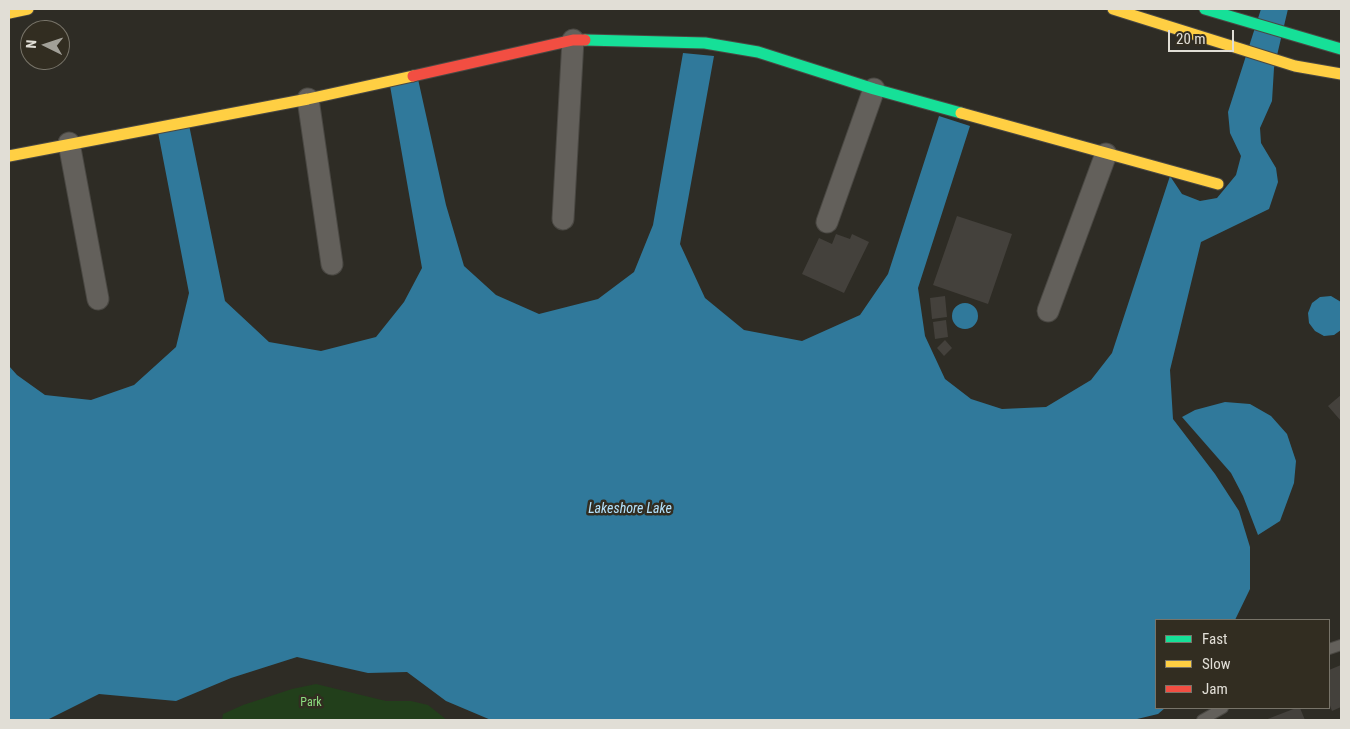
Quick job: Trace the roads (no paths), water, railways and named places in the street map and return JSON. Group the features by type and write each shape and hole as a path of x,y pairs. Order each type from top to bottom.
{"street":[{"path":"9,13 28,9"},
{"path":"1113,9 1295,66 1341,74"},
{"path":"1205,9 1301,39 1341,49"},
{"path":"563,219 573,40"},
{"path":"9,156 69,143 308,99 573,40 705,44 758,52 874,89 1218,184"},
{"path":"827,222 874,89"},
{"path":"308,99 332,264"},
{"path":"69,143 98,300"},
{"path":"1048,311 1106,154"}],"lane":[{"path":"1202,720 1221,709"}],"water":[{"name":"Lakeshore Lake","path":"1261,9 1288,9 1274,68 1272,101 1260,128 1261,143 1276,168 1278,182 1269,209 1201,242 1170,370 1173,419 1215,474 1239,511 1250,547 1250,589 1235,619 1155,619 1155,709 1164,709 1158,714 1133,720 491,720 446,701 407,672 368,673 297,657 231,678 176,701 99,694 47,720 9,720 9,366 17,375 45,395 91,400 134,385 176,347 189,293 157,127 188,120 225,301 269,342 321,351 376,337 404,302 422,268 389,80 418,79 446,205 464,266 496,295 539,314 598,299 634,272 653,225 683,53 714,56 680,244 705,298 744,330 802,341 860,315 888,274 939,116 970,126 918,288 925,336 945,379 971,399 1002,409 1046,407 1091,380 1112,353 1170,176 1182,194 1200,201 1217,198 1236,175 1241,156 1230,133 1228,112"},
{"path":"1331,296 1341,302 1341,330 1334,335 1324,336 1315,331 1309,323 1308,313 1312,303 1320,297"},
{"path":"965,303 974,307 978,316 974,325 965,329 956,325 952,316 956,307"},
{"path":"1225,402 1250,404 1271,416 1287,434 1296,461 1294,483 1280,521 1258,535 1243,496 1231,473 1182,417 1195,410"}],"park label":[{"name":"Park","path":"311,703"}]}
